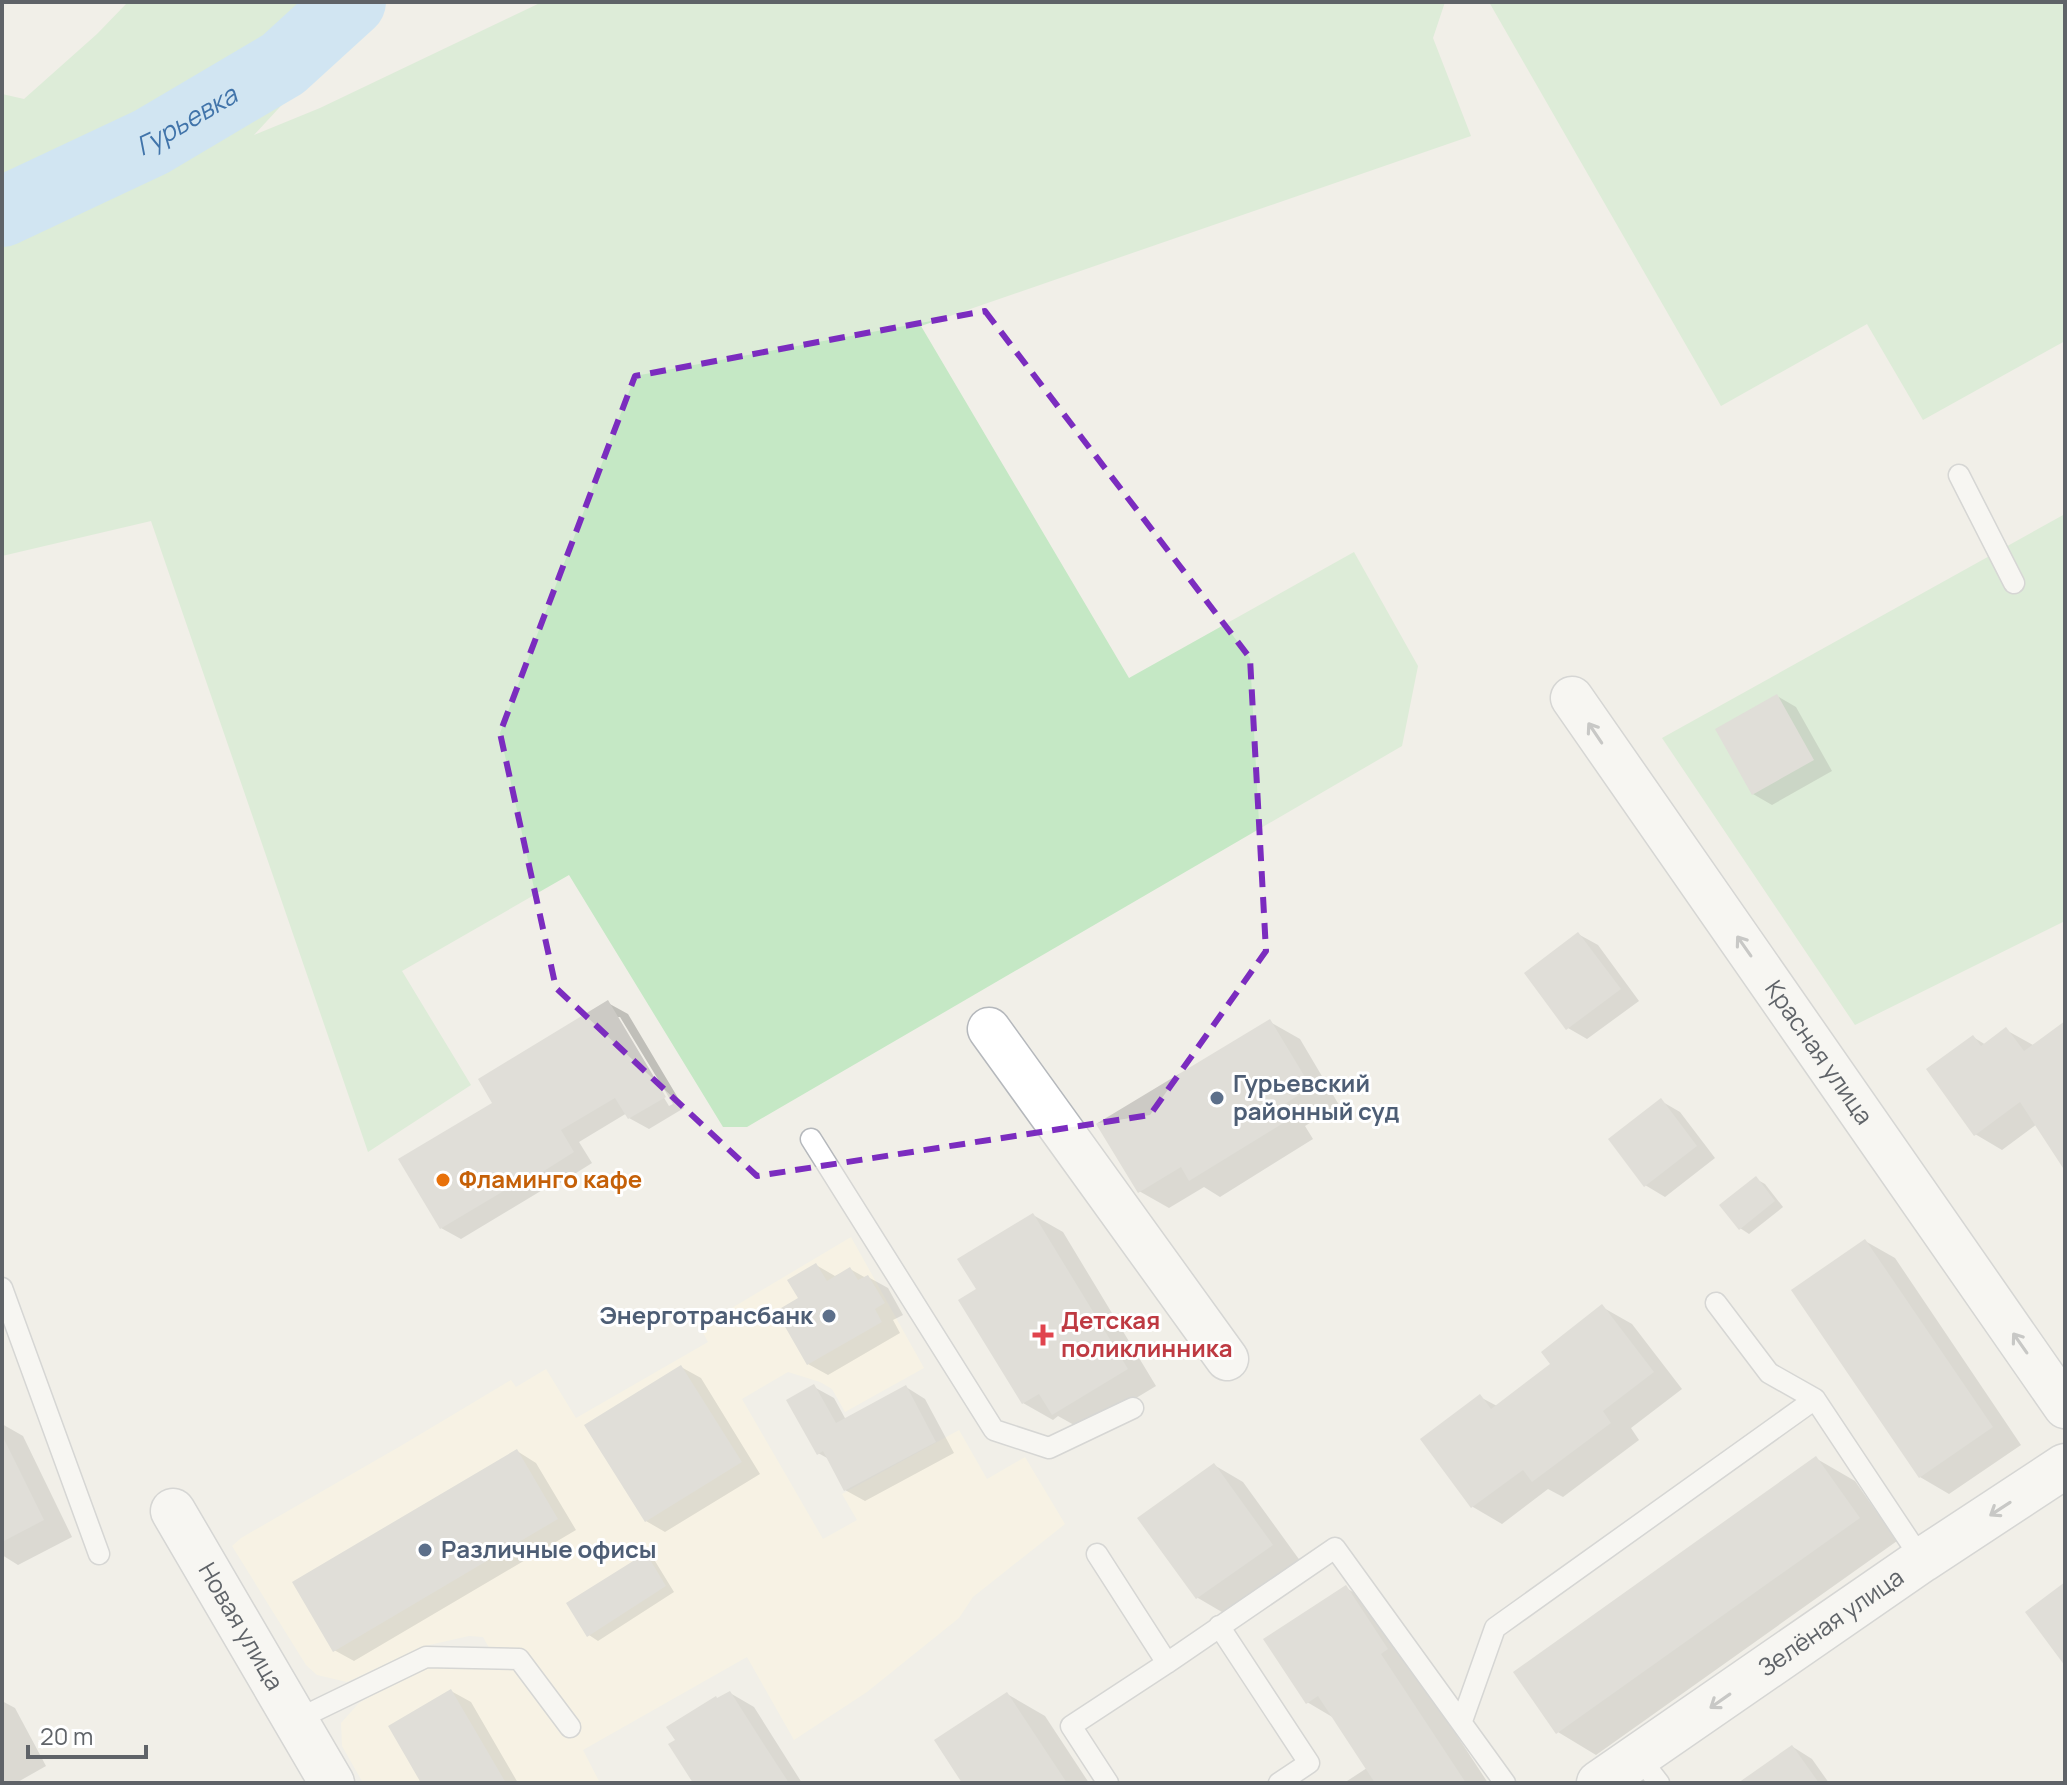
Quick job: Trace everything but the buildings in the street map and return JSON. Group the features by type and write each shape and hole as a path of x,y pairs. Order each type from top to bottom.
{"street":[{"name":"Красная улица","path":"1572,698 2065,1407"},
{"path":"989,1029 1227,1359"},
{"name":"Зелёная улица","path":"1599,1783 1649,1770 1922,1560 2065,1466"},
{"name":"Новая улица","path":"173,1511 332,1783"}],"lane":[{"path":"1959,475 2014,583"},
{"path":"811,1139 994,1430 1049,1448 1133,1408"},
{"path":"2,1288 99,1554"},
{"path":"1716,1303 1769,1373 1815,1399 1922,1560"},
{"path":"1462,1721 1495,1628 1815,1399"},
{"path":"1108,1783 1071,1726 1335,1548 1505,1783"},
{"path":"1097,1554 1167,1663"},
{"path":"1219,1626 1309,1763 1279,1783"},
{"path":"296,1720 426,1657 519,1659 570,1727"}],"highlighted area":[{"path":"985,311 1250,658 1266,951 1150,1115 757,1176 556,988 500,733 635,376"}],"shaded area":[{"path":"851,1237 924,1368 845,1412 832,1389 788,1372 742,1399 823,1539 857,1520 842,1494 959,1430 987,1479 1025,1457 1065,1524 973,1597 959,1618 867,1692 794,1740 747,1657 583,1750 600,1783 363,1783 342,1746 341,1723 359,1703 425,1664 497,1662 483,1637 469,1636 425,1646 347,1682 317,1675 306,1665 232,1546 511,1380 516,1387 546,1369 576,1418 708,1342 700,1327"}],"green space":[{"path":"128,2 377,2 254,135 320,108 542,2 1445,2 1433,38 1471,136 921,326 1129,678 1354,552 1418,666 1402,746 747,1127 723,1127 569,875 402,971 471,1085 368,1152 151,521 2,556 2,94 24,99"},
{"path":"1489,2 2065,2 2065,341 1923,420 1867,324 1721,406"},
{"path":"2065,514 2065,921 1855,1025 1662,738"}],"waterway":[{"name":"Гурьевка","path":"2,212 151,142 283,64 351,2"}],"place":[{"name":"Гурьевский районный суд","path":"1217,1098"},
{"name":"Фламинго кафе","path":"443,1180"},
{"name":"Энерготрансбанк","path":"829,1316"},
{"name":"Детская поликлинника","path":"1043,1335"},
{"name":"Различные офисы","path":"425,1550"}]}
